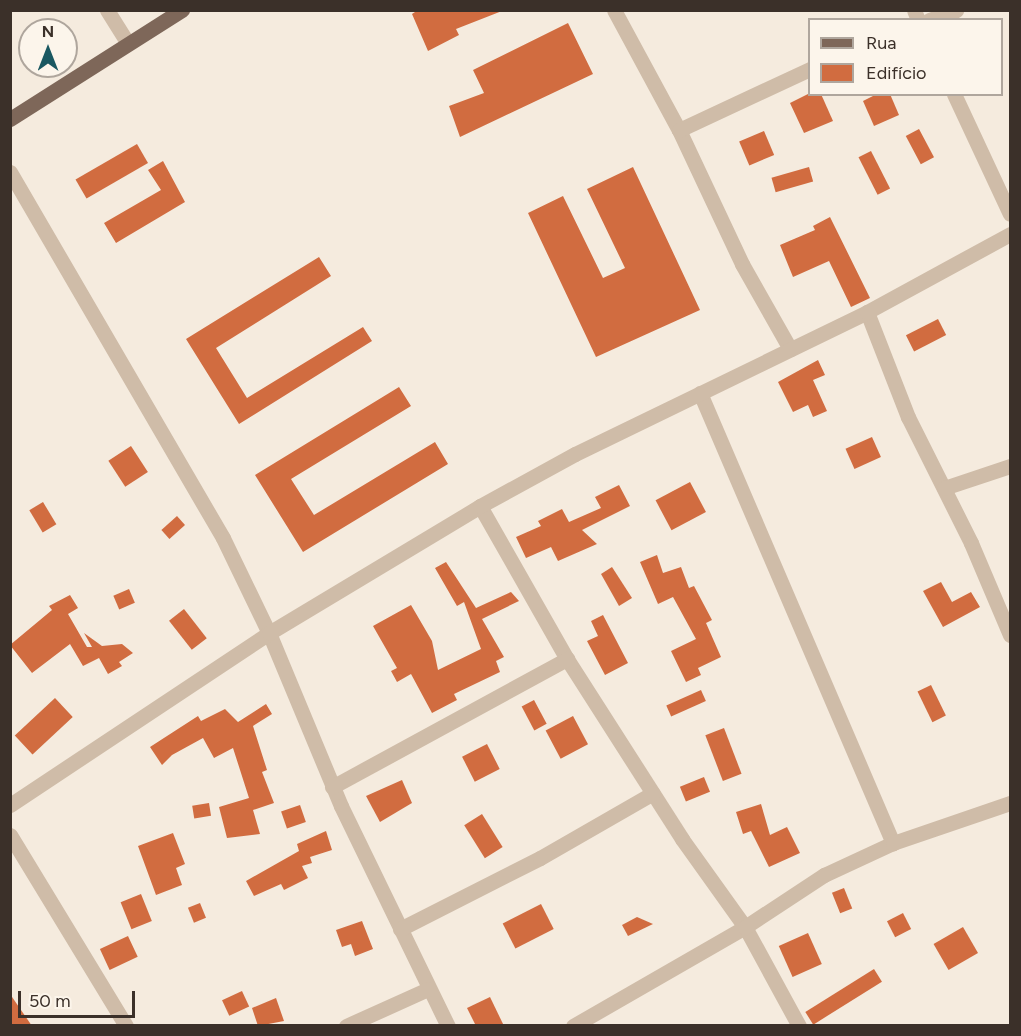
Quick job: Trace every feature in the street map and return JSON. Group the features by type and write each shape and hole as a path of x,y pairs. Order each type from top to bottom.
{"main road":[{"path":"10,119 182,10"}],"street":[{"path":"107,10 128,43"},
{"path":"614,10 679,130 742,264 790,349"},
{"path":"934,18 956,10"},
{"path":"679,130 808,70"},
{"path":"955,96 1011,214"},
{"path":"10,172 223,538 269,633 332,786 428,989 448,1026"},
{"path":"10,805 269,633 480,506 700,393 867,312 1011,234"},
{"path":"867,312 899,397 944,488 1011,635"},
{"path":"700,393 893,843"},
{"path":"944,488 1011,466"},
{"path":"480,506 567,659 653,793 745,927 799,1026"},
{"path":"332,786 567,659"},
{"path":"400,929 540,858 653,793"},
{"path":"573,1026 745,927 824,875 893,843 1011,803"},
{"path":"10,835 126,1026"},
{"path":"346,1026 428,989"}],"building":[{"path":"418,10 502,11 456,29 459,35 428,51 412,14"},
{"path":"568,23 593,74 460,137 449,106 484,93 473,70"},
{"path":"808,94 808,96 822,96 833,121 804,133 790,103"},
{"path":"873,96 891,96 899,115 874,126 863,101"},
{"path":"919,129 934,157 921,164 906,136"},
{"path":"764,131 774,155 749,165 739,142"},
{"path":"137,144 148,163 87,199 76,180"},
{"path":"871,151 890,188 878,195 859,157"},
{"path":"163,161 185,202 116,243 104,223 161,190 148,170"},
{"path":"633,167 700,310 596,357 528,213 563,196 603,278 625,268 587,189"},
{"path":"809,167 813,181 776,192 772,178"},
{"path":"830,217 870,298 851,307 829,261 793,277 780,245 815,230 813,226"},
{"path":"319,257 331,276 216,348 247,398 363,327 372,341 239,424 186,339"},
{"path":"938,319 946,335 914,351 906,335"},
{"path":"818,360 825,375 813,380 827,411 813,417 808,405 793,412 778,382"},
{"path":"399,387 411,406 291,479 314,515 435,442 448,464 303,552 255,475"},
{"path":"872,437 881,457 854,469 846,449"},
{"path":"131,446 148,472 125,487 108,461"},
{"path":"690,482 706,512 672,530 656,500"},
{"path":"619,485 630,506 582,530 597,544 558,561 551,547 526,558 516,537 541,526 538,521 562,509 569,522 601,508 595,497"},
{"path":"43,502 56,524 43,533 29,510"},
{"path":"177,516 185,525 169,539 161,530"},
{"path":"657,555 663,573 681,567 689,588 694,586 712,620 706,623 721,657 698,668 701,675 686,682 671,651 696,639 673,597 658,604 640,562"},
{"path":"446,562 476,608 511,592 519,601 482,619 504,657 496,661 500,672 454,694 457,700 432,713 411,674 397,682 391,671 397,668 373,626 411,605 432,641 438,670 481,649 464,602 457,606 435,568"},
{"path":"612,567 632,598 619,606 601,574"},
{"path":"941,582 952,602 971,592 980,607 943,627 923,591"},
{"path":"129,589 135,603 119,609 113,596"},
{"path":"70,595 78,608 68,614 87,647 92,647 84,633 102,646 122,644 133,653 119,662 122,666 108,674 99,658 83,666 70,644 32,673 10,645 52,610 49,606"},
{"path":"184,609 207,638 192,650 169,621"},
{"path":"603,615 628,663 605,675 587,641 598,636 591,621"},
{"path":"931,685 946,716 932,722 918,692"},
{"path":"701,690 706,701 671,716 666,705"},
{"path":"55,698 73,717 33,755 15,736"},
{"path":"534,700 547,724 534,730 522,707"},
{"path":"266,704 272,714 253,726 267,770 262,772 274,803 253,810 260,834 227,838 219,807 249,798 233,748 214,758 203,738 172,755 162,765 150,747 198,716 201,721 225,709 238,722"},
{"path":"573,716 588,744 561,759 546,731"},
{"path":"724,728 742,774 723,781 705,735"},
{"path":"487,744 500,769 475,782 462,757"},
{"path":"704,777 710,792 686,802 680,787"},
{"path":"402,780 412,803 380,822 366,796"},
{"path":"209,803 211,816 194,818 192,806"},
{"path":"761,804 770,835 787,827 800,853 769,867 751,831 743,834 736,812"},
{"path":"300,805 306,822 287,829 281,812"},
{"path":"482,814 503,847 485,858 464,825"},
{"path":"326,831 332,850 310,857 312,863 302,866 308,878 284,890 281,884 254,896 246,881 299,851 297,844"},
{"path":"173,833 185,864 176,868 182,885 156,895 138,846"},
{"path":"844,888 852,908 840,913 832,893"},
{"path":"141,894 152,921 131,929 121,902"},
{"path":"200,903 206,918 194,923 188,908"},
{"path":"541,904 554,929 515,948 503,924"},
{"path":"903,913 911,929 895,937 887,921"},
{"path":"637,917 653,924 628,936 622,925"},
{"path":"362,921 373,949 355,956 351,944 342,947 336,930"},
{"path":"963,927 978,953 949,970 934,944"},
{"path":"808,933 822,964 793,977 779,946"},
{"path":"128,936 138,957 110,970 100,949"},
{"path":"874,969 882,982 813,1025 805,1012"},
{"path":"242,991 249,1006 229,1016 222,1000"},
{"path":"10,994 32,1026 10,1026"},
{"path":"490,997 504,1026 476,1026 467,1008"},
{"path":"276,998 284,1021 258,1026 252,1008"}]}
